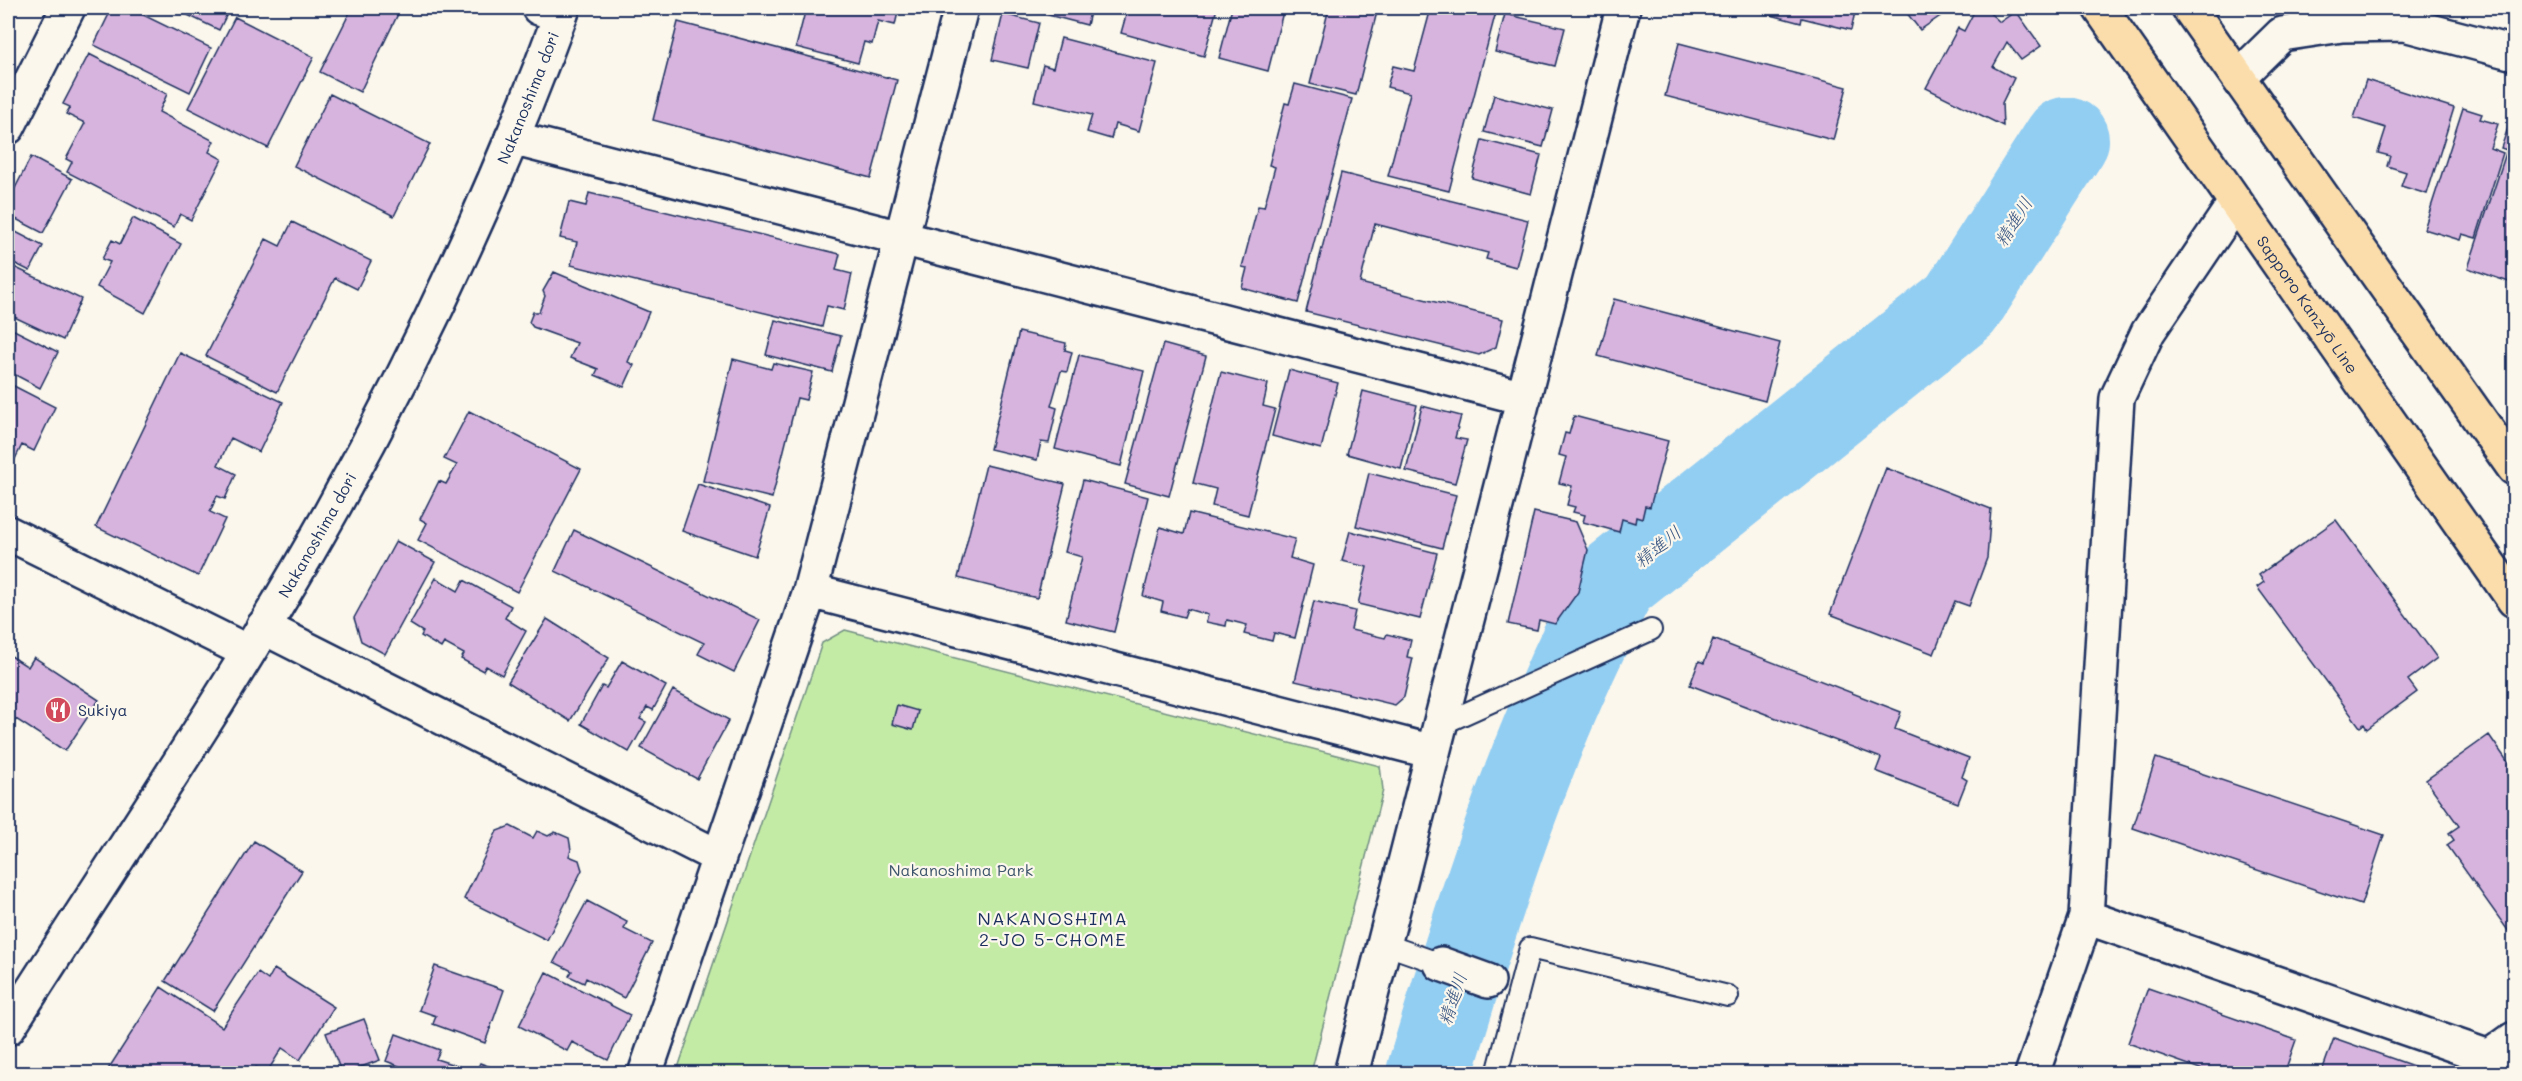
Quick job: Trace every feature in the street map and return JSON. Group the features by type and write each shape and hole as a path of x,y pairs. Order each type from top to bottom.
{"main road":[{"name":"Sapporo Kanzyō Line","path":"2100,8 2514,600"},
{"path":"2189,8 2514,468"}],"street":[{"path":"8,127 68,8"},
{"path":"645,1074 810,591 961,8"},
{"path":"1351,1074 1623,8"},
{"name":"Nakanoshima dori","path":"8,1028 256,639 331,512 399,384 454,272 512,138 554,10"},
{"path":"2238,76 2282,34 2346,16 2404,24 2514,53"},
{"path":"512,138 1524,398"},
{"path":"2032,1074 2086,917 2117,398 2148,332 2235,203"},
{"path":"8,533 256,639 720,857"},
{"path":"810,591 1436,739"},
{"path":"2086,917 2496,1057"},
{"path":"1441,964 1503,986"}],"lane":[{"path":"1436,739 1521,689 1651,630"},
{"path":"1384,944 1441,964"},
{"path":"1497,1074 1503,986 1530,948 1728,996"}],"green space":[{"name":"Nakanoshima Park","path":"845,630 1380,766 1383,790 1311,1073 676,1074 822,643"}],"building":[{"path":"112,8 129,8 211,48 190,92 94,45"},
{"path":"173,8 230,8 219,30"},
{"path":"352,8 385,8 398,14 360,92 320,72"},
{"path":"806,8 899,8 895,25 878,21 872,44 864,42 858,63 796,47"},
{"path":"1021,8 1091,8 1087,25"},
{"path":"1128,8 1217,8 1204,56 1121,33"},
{"path":"1232,8 1284,8 1268,71 1219,58"},
{"path":"1329,8 1378,8 1356,95 1310,84"},
{"path":"1431,8 1497,8 1449,191 1388,176 1410,93 1387,87 1393,66 1414,71"},
{"path":"1752,8 1836,8 1855,12 1851,30 1802,18 1801,23 1752,10"},
{"path":"1903,8 1952,8 1920,30"},
{"path":"1976,8 1984,8 2000,22 2016,11 2041,46 2021,60 2007,42 1993,67 2014,78 2002,103 2003,126 1926,88 1958,28 1964,31"},
{"path":"1003,14 1039,23 1028,68 992,60"},
{"path":"1505,14 1565,28 1555,66 1495,52"},
{"path":"235,17 314,57 268,148 188,108"},
{"path":"678,22 897,80 871,178 653,120"},
{"path":"1061,38 1157,63 1139,131 1115,124 1111,139 1087,132 1092,115 1034,101 1043,65 1053,68"},
{"path":"1679,43 1847,87 1833,140 1665,96"},
{"path":"89,54 167,94 159,112 214,141 209,152 222,159 191,220 180,214 174,227 67,172 72,162 66,159 85,123 66,114 70,107 63,104"},
{"path":"2366,80 2454,108 2427,194 2401,186 2406,172 2387,166 2390,156 2378,153 2386,128 2354,118"},
{"path":"1295,84 1352,99 1298,303 1242,288 1247,268 1242,267 1258,206 1264,207 1275,167 1269,165 1285,103 1289,104"},
{"path":"330,94 430,144 394,216 294,166"},
{"path":"1494,95 1553,110 1543,147 1484,132"},
{"path":"2463,108 2482,114 2480,119 2498,124 2490,148 2503,153 2476,238 2462,234 2460,240 2424,229"},
{"path":"2511,119 2514,120 2514,265 2509,282 2468,268 2507,150 2501,148"},
{"path":"1482,140 1541,155 1531,194 1472,178"},
{"path":"31,157 72,179 43,233 8,215 8,202"},
{"path":"1341,173 1528,220 1516,267 1486,259 1488,253 1375,224 1360,283 1503,319 1496,347 1479,355 1306,312"},
{"path":"589,193 840,254 836,270 852,274 844,310 827,306 822,327 571,265 577,242 560,238 569,202 586,206"},
{"path":"133,218 181,244 145,313 97,287 110,262 102,259 112,240 120,244"},
{"path":"292,222 371,261 357,289 335,278 277,392 206,356 266,239 280,246"},
{"path":"8,228 43,246 30,271 8,260"},
{"path":"12,266 81,299 63,340 8,314 8,275"},
{"path":"554,272 649,312 628,362 634,365 624,387 595,375 598,369 570,358 577,343 533,327 529,322 533,312 539,312 545,296 543,291"},
{"path":"1614,299 1780,343 1765,401 1598,356"},
{"path":"775,320 841,336 832,372 766,355"},
{"path":"8,327 58,352 40,388 8,371"},
{"path":"1019,332 1066,343 1065,350 1072,352 1067,372 1061,371 1051,406 1057,408 1049,443 1041,442 1037,460 990,449"},
{"path":"1163,344 1206,356 1169,496 1125,484"},
{"path":"180,353 283,402 259,452 231,438 218,465 236,474 225,499 217,496 210,512 225,519 198,576 96,527"},
{"path":"1079,355 1144,371 1121,466 1055,449"},
{"path":"733,359 771,369 773,363 813,372 806,400 797,398 772,498 703,481"},
{"path":"1289,370 1338,383 1321,449 1272,436"},
{"path":"1221,372 1268,384 1263,406 1275,409 1248,515 1212,506 1216,489 1193,483"},
{"path":"8,383 55,407 34,451 22,445 8,473"},
{"path":"1363,391 1417,405 1401,469 1347,454"},
{"path":"1422,406 1461,416 1455,438 1467,440 1455,483 1406,471"},
{"path":"469,411 581,469 517,592 418,540 427,523 420,519 439,481 446,484 457,465 444,459"},
{"path":"1574,416 1668,441 1650,507 1645,506 1642,519 1636,517 1635,523 1622,519 1619,532 1583,522 1585,515 1573,512 1575,507 1567,505 1572,486 1559,483 1566,457 1559,455 1565,433 1569,434"},
{"path":"986,465 1065,484 1037,598 958,578"},
{"path":"1886,468 1991,509 1987,558 1969,606 1955,601 1934,654 1830,614"},
{"path":"1369,473 1456,495 1442,548 1356,526"},
{"path":"1083,480 1148,497 1114,632 1066,620 1082,557 1065,552"},
{"path":"698,484 770,508 755,556 682,531"},
{"path":"1534,512 1576,522 1588,550 1578,592 1555,624 1539,620 1537,630 1508,624"},
{"path":"1189,513 1295,539 1290,558 1313,565 1295,638 1274,633 1272,641 1244,634 1247,625 1227,620 1226,626 1206,622 1208,615 1187,609 1184,617 1161,611 1163,602 1143,596 1160,527 1184,534"},
{"path":"2336,520 2437,658 2408,680 2417,692 2367,729 2364,724 2360,727 2257,587 2264,582 2259,575"},
{"path":"574,530 760,620 734,672 698,654 704,643 555,571"},
{"path":"1350,531 1437,553 1420,619 1358,604 1367,567 1342,561"},
{"path":"396,541 435,562 385,654 361,641 354,618"},
{"path":"436,578 458,591 464,580 511,606 505,618 526,631 502,675 486,666 483,671 461,659 464,654 444,643 441,648 421,636 423,632 410,624"},
{"path":"1314,601 1355,611 1351,630 1385,638 1387,634 1411,640 1407,657 1413,658 1404,697 1395,705 1295,681"},
{"path":"547,619 609,658 570,721 508,682"},
{"path":"1713,639 1901,712 1895,729 1969,758 1962,777 1967,780 1958,803 1876,771 1881,758 1690,685 1699,661 1704,663"},
{"path":"8,654 28,667 34,657 99,700 65,751 16,719 11,728 8,726"},
{"path":"622,661 666,686 653,710 647,707 640,719 646,722 629,752 581,724 602,686 606,688"},
{"path":"673,690 729,720 697,779 641,748"},
{"path":"897,705 918,711 913,730 892,724"},
{"path":"2489,735 2514,771 2514,939 2447,845 2454,840 2449,833 2459,826 2426,780"},
{"path":"2156,758 2384,835 2361,905 2133,828"},
{"path":"510,826 533,838 537,831 548,836 555,832 569,838 571,850 569,856 579,860 582,870 547,940 464,899 497,831"},
{"path":"254,841 302,871 213,1011 165,981"},
{"path":"587,901 627,922 624,929 652,943 624,998 586,978 584,983 569,976 572,971 554,962"},
{"path":"435,966 504,990 485,1043 433,1024 436,1016 419,1010"},
{"path":"274,969 334,1007 300,1060 282,1048 266,1074 256,1067 252,1074 105,1074 161,987 222,1027 258,973 268,980"},
{"path":"546,972 630,1015 608,1060 572,1042 567,1051 519,1026"},
{"path":"2148,988 2296,1040 2284,1074 2214,1074 2128,1043"},
{"path":"364,1019 380,1060 342,1074 326,1033"},
{"path":"396,1034 440,1050 436,1059 461,1067 458,1074 397,1074 399,1066 386,1061"},
{"path":"2334,1038 2422,1069 2420,1074 2321,1074"},
{"path":"480,1063 510,1074 475,1074"}],"waterway":[{"name":"精進川","path":"1429,1074 1467,948 1533,761 1585,640 1614,582 1961,305 2066,140"}],"place":[{"name":"Sukiya","path":"58,710"}],"district":[{"name":"NAKANOSHIMA 2-JO 5-CHOME","path":"1053,929"}]}
